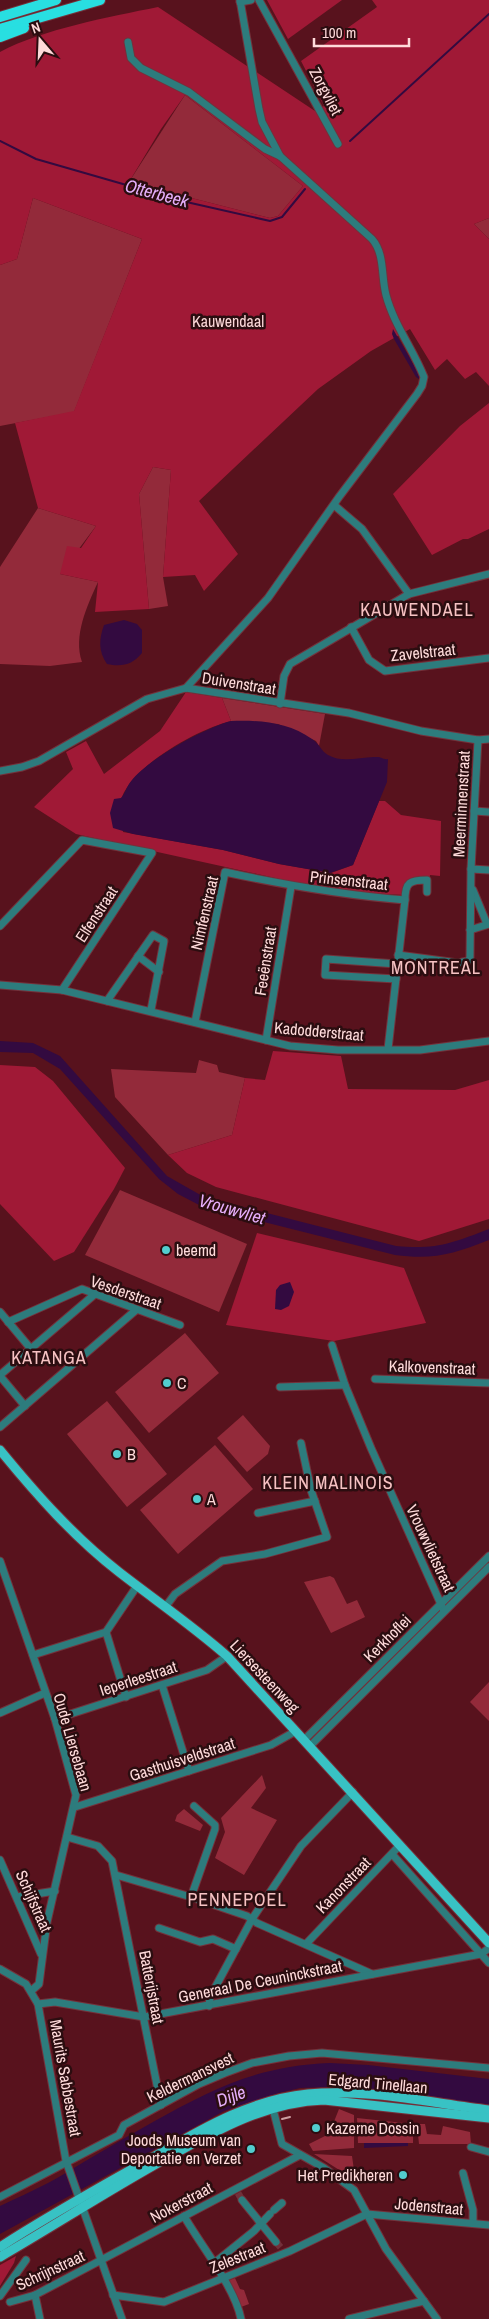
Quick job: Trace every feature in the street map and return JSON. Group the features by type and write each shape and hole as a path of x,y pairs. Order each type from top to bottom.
{"highway":[{"path":"0,17 56,0"},
{"path":"0,29 60,10 100,0"},
{"path":"0,37 44,20 60,10"}],"main road":[{"name":"Liersesteenweg","path":"0,1450 70,1528 118,1572 166,1606 227,1656 400,1845 486,1949"},
{"name":"Edgard Tinellaan","path":"79,2200 221,2120 307,2094 347,2093 489,2110"},
{"name":"Edgard Tinellaan","path":"271,2104 324,2100 489,2118"},
{"path":"0,2247 79,2200"},
{"path":"0,2256 79,2200"}],"street":[{"path":"251,0 240,1 262,122 280,156"},
{"name":"Zorgvliet","path":"259,0 338,144"},
{"path":"128,42 131,58 141,68 189,92 265,149 280,156 372,238 379,247 391,311 424,377 422,386 417,394 334,505 268,598 186,688"},
{"path":"334,505 362,529 409,594"},
{"path":"280,704 284,676 290,664 409,594 489,574"},
{"name":"Zavelstraat","path":"351,627 369,660 385,671 489,658"},
{"name":"Duivenstraat","path":"0,771 22,767 39,761 147,699 186,688 280,704 349,713 421,731 478,740 489,739"},
{"name":"Meerminnenstraat","path":"398,955 464,962 468,961 471,954 471,868 478,740"},
{"path":"474,811 489,812"},
{"name":"Elfenstraat","path":"0,926 82,840 152,853 62,990"},
{"name":"Meerminnenstraat","path":"471,868 489,870"},
{"name":"Nimfenstraat","path":"195,1022 225,872 291,887"},
{"name":"Prinsenstraat","path":"388,1049 408,883 412,880 427,878 427,892"},
{"path":"470,930 488,924 471,886"},
{"name":"Prinsenstraat","path":"291,887 405,900"},
{"name":"Feeënstraat","path":"266,1040 291,887"},
{"path":"107,1000 153,935 164,942 151,1010"},
{"path":"138,956 158,972"},
{"path":"396,979 325,975 325,967 326,959 397,964"},
{"name":"Kadodderstraat","path":"0,986 62,990 151,1010 290,1046 338,1050 420,1050 489,1040"},
{"name":"Vesderstraat","path":"8,1322 82,1289 180,1325"},
{"path":"25,1406 0,1375 95,1294"},
{"path":"0,1427 136,1310"},
{"path":"0,1312 31,1349"},
{"name":"Vrouwvlietstraat","path":"332,1345 345,1385 371,1448 444,1611"},
{"name":"Kalkovenstraat","path":"374,1379 489,1383"},
{"path":"280,1387 345,1385"},
{"path":"166,1606 175,1594 222,1561 265,1554 327,1537 315,1501 301,1443"},
{"path":"258,1513 315,1501"},
{"name":"Kerkhoflei","path":"307,1743 489,1556"},
{"name":"Oude Liersebaan","path":"0,1561 55,1719 76,1795 75,1807 42,1954 39,1984 31,1991"},
{"name":"Kerkhoflei","path":"307,1743 489,1567"},
{"path":"33,1655 106,1632 138,1586"},
{"path":"106,1632 126,1697"},
{"name":"Ieperleestraat","path":"55,1719 207,1670 227,1656"},
{"path":"162,1685 189,1771"},
{"path":"0,1714 45,1693"},
{"name":"Gasthuisveldstraat","path":"75,1807 271,1745 296,1731"},
{"path":"209,2006 210,1997 252,1919 301,1846 353,1792"},
{"path":"191,1897 215,1830 215,1825 194,1806"},
{"name":"Batterijstraat","path":"68,1837 98,1846 112,1861 161,2105"},
{"name":"Kanonstraat","path":"306,1944 400,1845"},
{"name":"Liersesteenweg","path":"392,1854 486,1949 489,1963"},
{"name":"Schijfstraat","path":"0,1860 42,1954"},
{"path":"116,1875 191,1897 252,1919 372,1974"},
{"path":"17,1897 55,1891"},
{"path":"159,1928 200,1942 213,1939 236,1950"},
{"name":"Generaal De Ceuninckstraat","path":"38,2004 55,2002 144,2017 372,1974 486,1949"},
{"name":"Maurits Sabbestraat","path":"0,1969 26,1984 38,2004 67,2164 122,2319"},
{"name":"Keldermansvest","path":"0,2197 67,2164 118,2135 124,2125 199,2084 234,2069 266,2060 322,2053 489,2068"},
{"path":"271,2104 282,2144 354,2190 386,2249 437,2319"},
{"path":"471,2147 487,2151 489,2160"},
{"name":"Nokerstraat","path":"101,2261 184,2216 237,2191 300,2155"},
{"path":"463,2173 473,2210 473,2223"},
{"path":"242,2200 276,2242"},
{"path":"213,2264 254,2231 259,2223 282,2203"},
{"name":"Jodenstraat","path":"367,2214 489,2225"},
{"name":"Zelestraat","path":"113,2295 164,2302 367,2214"},
{"path":"184,2216 239,2308 241,2319"},
{"path":"0,2296 26,2260"},
{"name":"Schrijnstraat","path":"10,2302 36,2295 101,2261"},
{"path":"36,2295 40,2319"},
{"path":"349,2319 424,2301"}],"shaded area":[{"path":"185,95 303,186 278,216 270,218 129,182"},
{"path":"33,198 142,239 74,412 0,426 0,265 17,259"},
{"path":"489,218 489,239 474,224"},
{"path":"153,467 171,470 163,577 168,606 149,609 139,494"},
{"path":"38,508 96,526 60,574 98,582 82,621 79,642 82,662 50,666 0,664 0,567"},
{"path":"222,698 325,714 319,746 316,741 278,724 231,721"},
{"path":"199,1060 217,1065 219,1072 245,1078 232,1135 168,1155 115,1097 111,1069 196,1073"},
{"name":"beemd","path":"120,1190 247,1244 219,1312 85,1255"},
{"name":"C","path":"185,1333 219,1373 149,1433 115,1392"},
{"name":"B","path":"107,1401 167,1474 127,1507 67,1434"},
{"path":"243,1415 270,1446 268,1454 247,1472 217,1438"},
{"name":"A","path":"215,1445 253,1489 178,1554 140,1510"},
{"path":"330,1576 334,1578 347,1604 357,1600 365,1617 331,1633 304,1582"},
{"path":"489,1682 489,1721 470,1702"},
{"path":"262,1775 266,1788 251,1808 277,1820 244,1875 215,1858 225,1832 221,1818"},
{"path":"184,1809 203,1825 200,1831 175,1821 177,1815"},
{"path":"339,2109 354,2115 354,2148 313,2151 309,2144 329,2134"},
{"path":"357,2118 413,2124 413,2143 358,2143"},
{"path":"425,2124 427,2134 441,2135 443,2126 470,2132 471,2144 419,2144 417,2125"},
{"path":"314,2154 352,2156 356,2184 344,2173"},
{"path":"235,2278 240,2289 244,2290 249,2304 241,2307 227,2281"}],"green space":[{"path":"267,0 342,0 288,39"},
{"name":"Kauwendaal","path":"372,0 489,0 489,218 474,224 489,239 489,386 476,372 465,379 447,359 435,370 410,329 371,351 318,389 199,501 238,554 204,591 195,575 163,577 171,470 153,467 139,494 149,609 95,612 98,582 60,574 67,546 81,548 96,526 38,508 15,423 74,411 142,239 33,198 17,259 0,265 0,52 56,30 158,7 315,111 324,106 301,61 377,7","holes":["185,95 303,186 278,216 270,218 129,182 161,129"]},
{"path":"489,403 489,529 468,539 463,539 432,555 393,494 460,426"},
{"path":"186,692 222,698 231,721 217,725 185,740 153,761 139,773 129,785 121,800 123,832 223,850 279,864 331,873 353,865 379,801 385,801 401,815 441,821 440,876 430,875 429,884 405,883 404,895 350,892 293,882 76,834 34,807 73,769 66,752 86,741 104,774 160,731"},
{"path":"273,1051 341,1056 348,1089 455,1090 489,1080 489,1219 419,1241 216,1187 187,1173 168,1155 232,1135 245,1078 265,1080"},
{"path":"0,1065 35,1067 53,1081 125,1168 74,1252 54,1261 0,1204"},
{"path":"257,1233 404,1268 426,1323 334,1341 226,1325"},
{"path":"16,2256 14,2263 0,2286 0,2265"}],"water":[{"path":"393,329 419,374 419,379 394,339"},
{"path":"124,620 137,624 142,630 142,653 130,663 107,664 100,645 104,625"},
{"path":"231,721 273,723 293,729 303,733 334,758 377,757 388,759 387,782 353,865 330,873 279,864 223,850 133,834 113,828 110,813 114,799 121,798 129,784 147,765 191,738"},
{"name":"Vrouwvliet","path":"0,1041 33,1043 60,1056 167,1176 204,1197 396,1246 422,1247 444,1244 489,1229 489,1240 443,1255 421,1257 395,1255 201,1206 178,1194 159,1179 60,1069 33,1053 0,1052"},
{"path":"290,1282 294,1292 289,1306 281,1310 275,1309 276,1290 280,1285"},
{"name":"Dijle","path":"330,2063 368,2065 489,2079 489,2105 331,2087 300,2088 279,2093 224,2111 0,2234 0,2206 56,2178 196,2099 258,2074 304,2065"},
{"path":"364,2143 408,2143 408,2146 364,2148"}],"waterway":[{"name":"Otterbeek","path":"350,141 489,14"},
{"name":"Otterbeek","path":"0,141 36,159 182,201 270,221 282,217 305,189"}],"tunnel":[{"path":"238,2193 242,2200"},
{"path":"276,2242 282,2249"}],"railway":[{"path":"282,2119 290,2117"}],"place":[{"name":"beemd","path":"166,1250"},
{"name":"C","path":"167,1383"},
{"name":"B","path":"117,1454"},
{"name":"A","path":"197,1499"},
{"name":"Kazerne Dossin","path":"316,2128"},
{"name":"Joods Museum van Deportatie en Verzet","path":"251,2149"},
{"name":"Het Predikheren","path":"403,2175"}],"district":[{"name":"KAUWENDAEL","path":"417,609"},
{"name":"MONTREAL","path":"436,967"},
{"name":"KATANGA","path":"49,1357"},
{"name":"KLEIN MALINOIS","path":"328,1482"},
{"name":"PENNEPOEL","path":"237,1899"}]}
